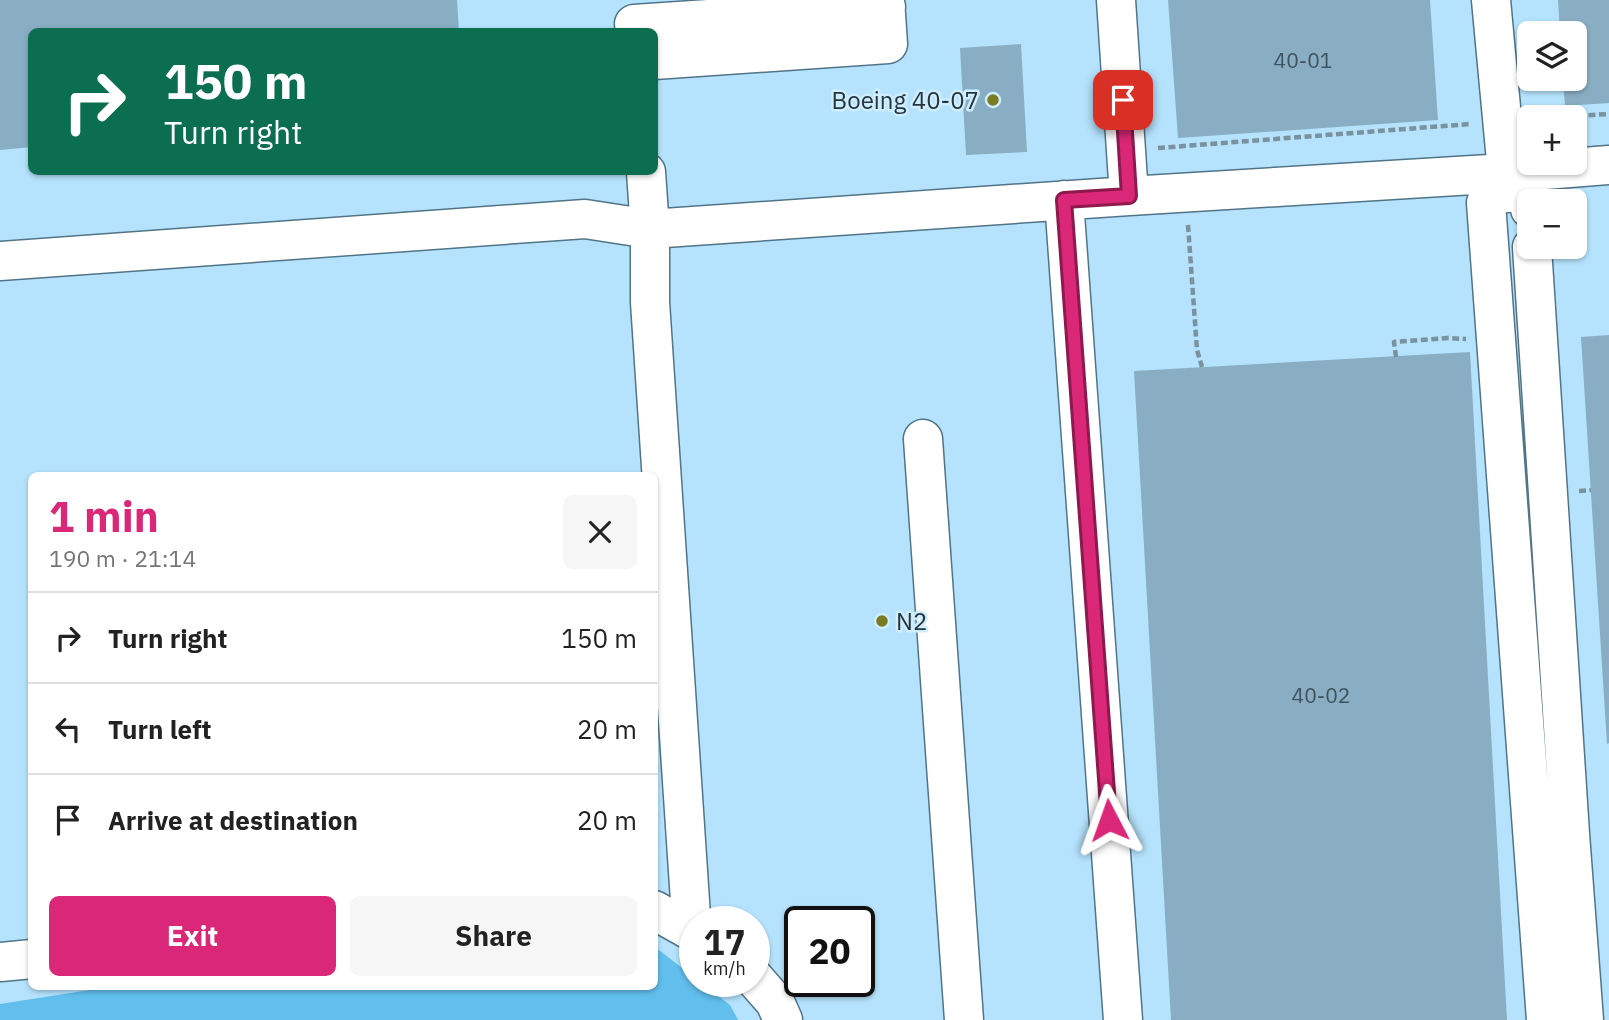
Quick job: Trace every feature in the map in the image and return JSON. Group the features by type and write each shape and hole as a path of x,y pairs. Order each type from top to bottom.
{"lane":[{"path":"1116,0 1129,196"},
{"path":"1491,0 1501,121 1515,192"},
{"path":"634,18 885,4 888,44 658,60"},
{"path":"1546,1020 1486,203 1492,197 1609,166"},
{"path":"646,175 650,229 650,302 691,906"},
{"path":"0,261 585,219 650,229 1129,196 1515,192"},
{"path":"1064,200 1123,1020"},
{"path":"1533,259 1584,1020"},
{"path":"923,439 964,1020"},
{"path":"658,912 679,924"},
{"path":"0,962 28,958"},
{"path":"770,996 783,1020"}],"path":[{"path":"1587,115 1609,114"},
{"path":"1126,150 1501,121"}],"shaded area":[{"path":"0,0 1609,0 1609,1020 0,1020"},
{"path":"658,949 679,966 679,997 720,997 730,1005 738,1020 0,1020 0,1004 90,990 658,990"}],"building":[{"path":"0,0 457,0 459,28 28,28 28,147 0,150"},
{"path":"1168,0 1430,0 1438,120 1178,138"},
{"path":"1558,0 1609,0 1609,103 1565,105 1564,91 1587,91 1587,21 1559,21"},
{"name":"Boeing 40-07","path":"1021,44 1027,152 966,155 960,48"},
{"path":"1609,335 1609,743 1607,744 1581,337"},
{"path":"1470,352 1507,1020 1171,1020 1134,371"}],"place":[{"name":"Boeing 40-07","path":"993,100"},
{"name":"N2","path":"882,621"}],"route":[{"path":"1109,820 1064,200 1129,196 1123,100"}]}
